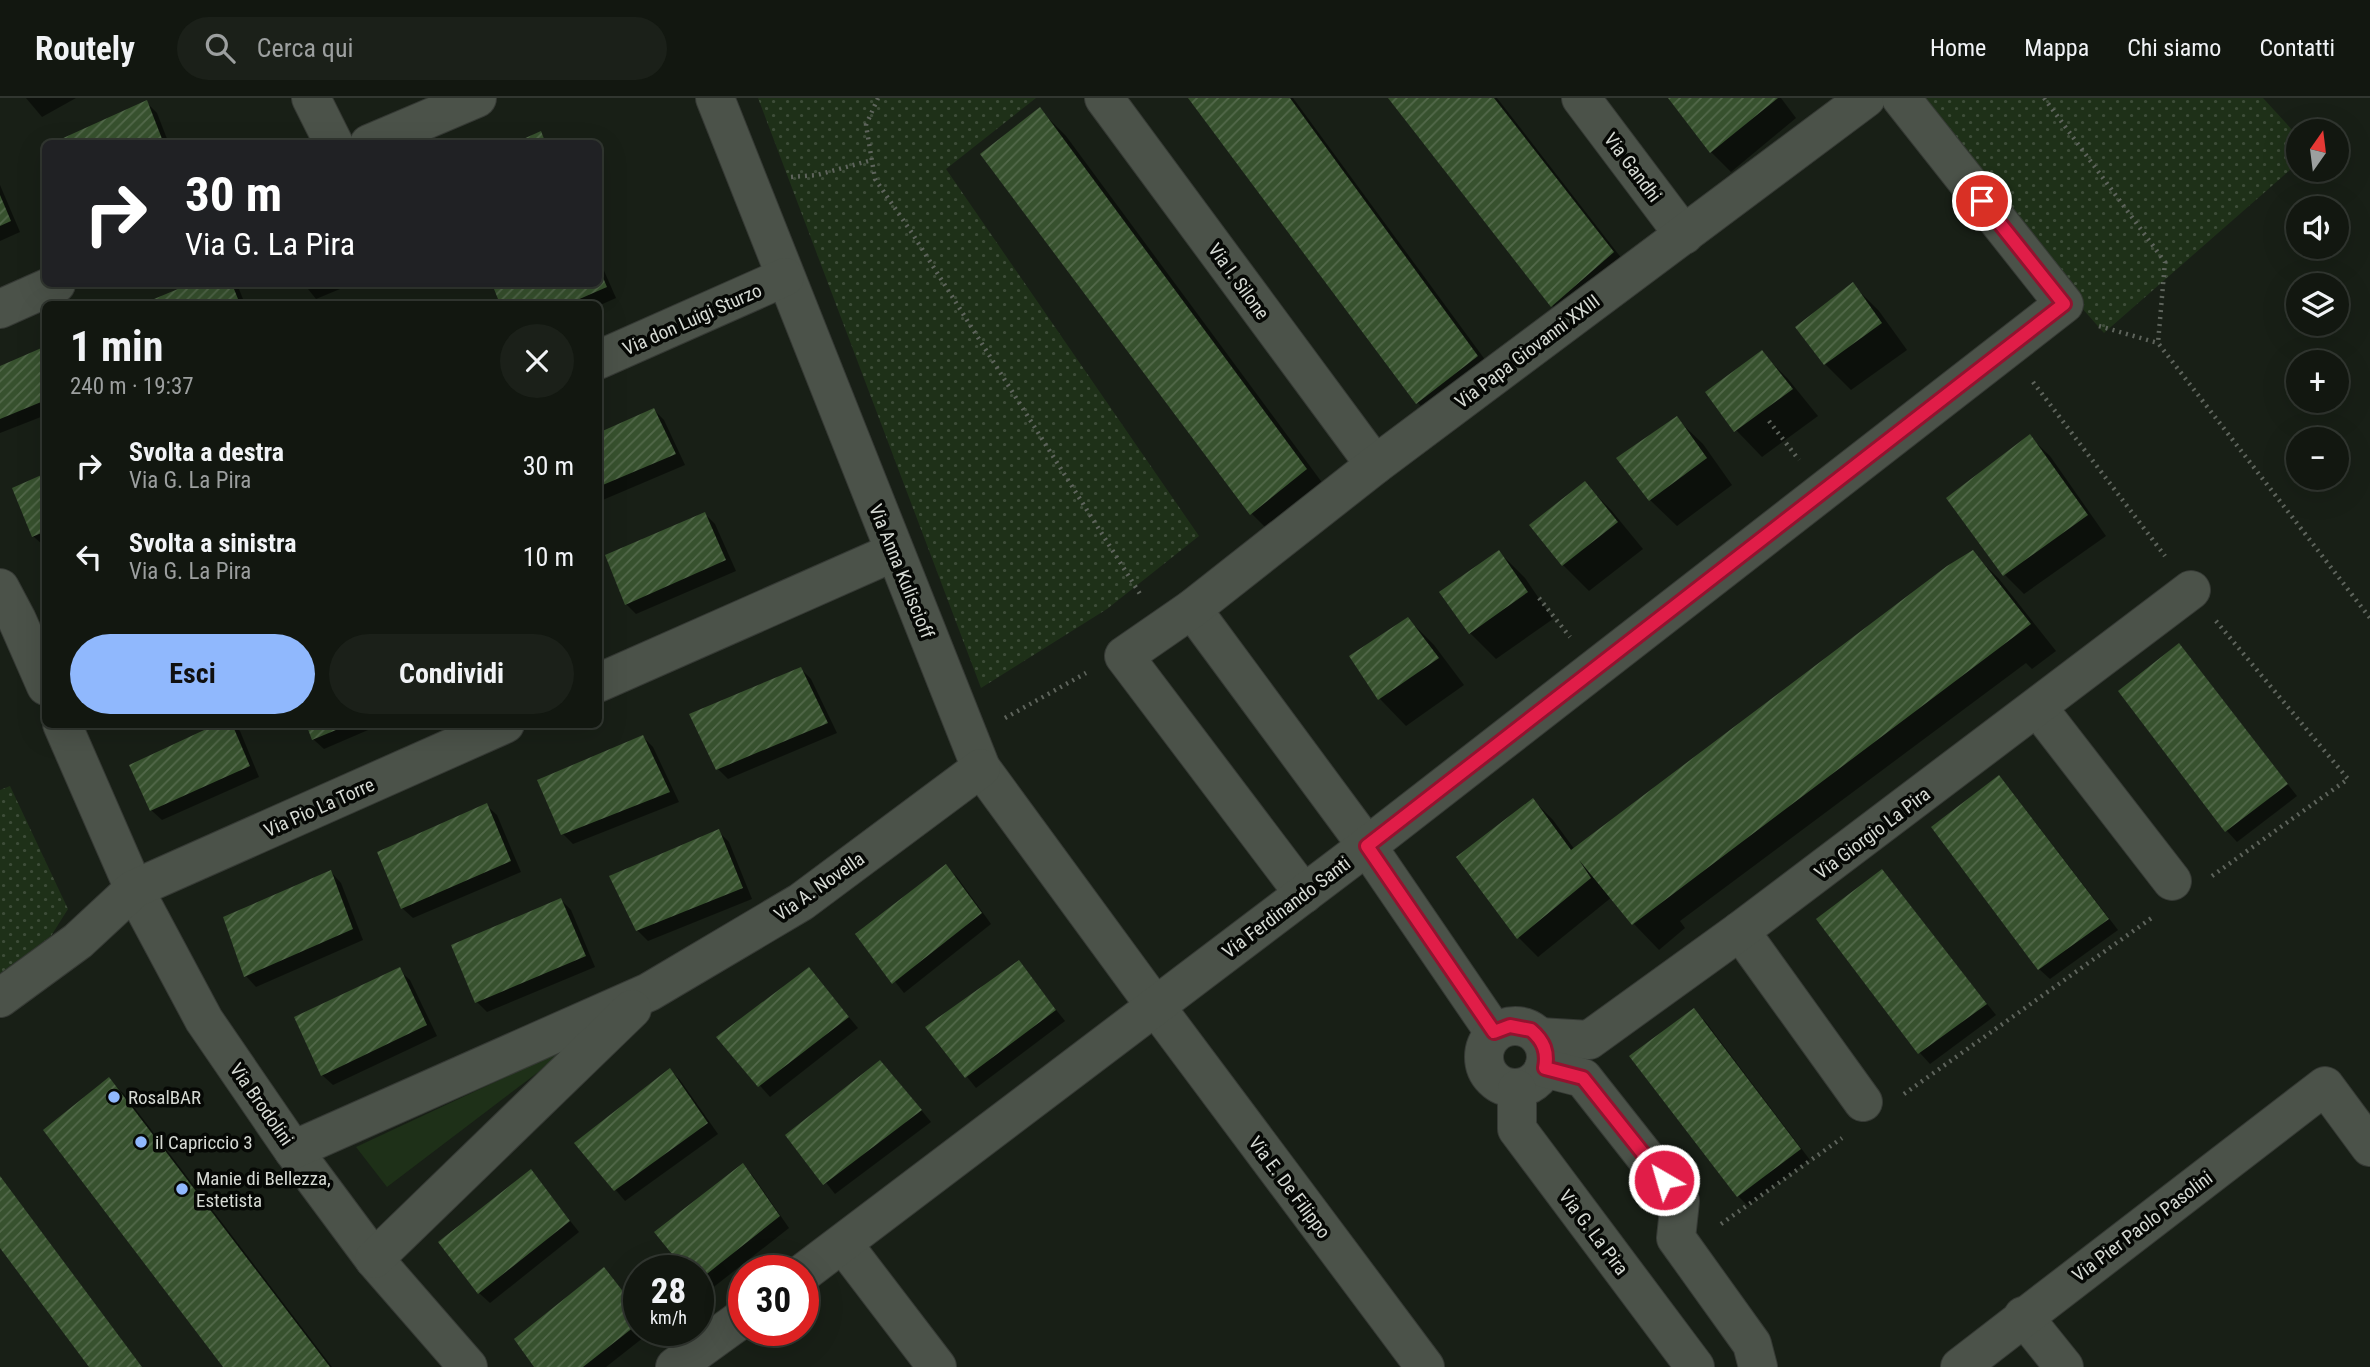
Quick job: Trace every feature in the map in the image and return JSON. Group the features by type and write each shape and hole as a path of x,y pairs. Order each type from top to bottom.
{"street":[{"path":"311,98 332,140"},
{"path":"378,140 477,98"},
{"name":"Via Anna Kuliscioff","path":"715,98 981,768 1156,1007"},
{"name":"Via I. Silone","path":"1104,98 1375,465"},
{"name":"Via Gandhi","path":"1581,98 1684,235"},
{"name":"Via Papa Giovanni XXIII","path":"1304,894 1124,656 1177,619 1375,465 1866,98"},
{"path":"1901,98 2064,304"},
{"name":"Via don Luigi Sturzo","path":"602,358 785,277"},
{"path":"0,309 49,287"},
{"name":"Via Ferdinando Santi","path":"819,1262 1367,846 2064,304"},
{"path":"602,681 894,552"},
{"name":"Via Giorgio La Pira","path":"1534,1065 1589,1040 1740,931 2191,590"},
{"path":"21,605 42,673"},
{"path":"1177,619 1367,846 1494,1032"},
{"path":"2038,708 2172,881"},
{"name":"Via Brodolini","path":"64,728 134,889 204,1020 293,1150 374,1259 468,1367"},
{"name":"Via Pio La Torre","path":"134,889 496,728"},
{"name":"Via A. Novella","path":"293,1150 649,992 802,902 981,768"},
{"path":"0,998 78,941 134,889"},
{"path":"1740,931 1868,1112"},
{"name":"Via A. Novella","path":"374,1259 649,992"},
{"name":"Via E. De Filippo","path":"1156,1007 1425,1367"},
{"path":"1510,1026 1521,1026 1531,1030 1534,1065 1506,1088 1494,1082 1487,1073 1483,1063 1483,1051 1494,1032 1510,1026"},
{"path":"1534,1065 1583,1078 1680,1201 1676,1238 1752,1344 1758,1367"},
{"name":"Via G. La Pira","path":"1534,1065 1517,1129 1695,1367"},
{"name":"Via Pier Paolo Pasolini","path":"1960,1367 2325,1086 2370,1147"},
{"path":"844,1244 937,1367"},
{"path":"2023,1316 2064,1367"},
{"path":"675,1367 728,1329"}],"path":[{"path":"878,98 866,125 875,179 1177,619"},
{"path":"2044,98 2165,262 2158,343"},
{"path":"793,190 788,177 817,175 872,160"},
{"path":"2064,304 2082,322 2158,343 2370,618"},
{"path":"2007,348 2191,590 2348,779 2211,876"},
{"path":"995,723 1091,670"},
{"path":"1712,1231 1868,1112 2155,916"}],"green space":[{"path":"758,98 1036,98 946,169 1199,536 1107,609 981,688"},
{"path":"1896,98 2263,98 2286,123 2286,174 2104,333"},
{"path":"10,786 68,909 51,936 0,974 0,790"},
{"path":"574,1045 387,1187 356,1147"}],"building":[{"path":"1188,98 1290,98 1478,356 1416,404"},
{"path":"1388,98 1494,98 1614,252 1551,307"},
{"path":"1668,98 1778,98 1710,153"},
{"path":"147,100 162,140 59,140"},
{"path":"1040,107 1307,469 1250,515 980,154"},
{"path":"541,131 544,140 521,140"},
{"path":"0,195 11,221 0,226"},
{"path":"602,275 607,287 575,301 499,301 493,287 602,287"},
{"path":"1853,282 1882,323 1824,365 1795,327"},
{"path":"183,287 233,287 239,301 149,301"},
{"path":"42,348 42,402 0,419 0,366"},
{"path":"1762,350 1793,389 1734,432 1705,392"},
{"path":"654,408 676,454 602,485 602,431"},
{"path":"1677,416 1707,458 1649,501 1616,458"},
{"path":"2030,434 2088,515 2003,576 1946,498"},
{"path":"42,475 42,533 32,537 12,488"},
{"path":"1585,481 1618,522 1562,566 1529,525"},
{"path":"705,512 726,560 625,605 605,555"},
{"path":"1499,550 1528,592 1469,634 1439,592"},
{"path":"1973,550 2031,624 1632,925 1579,860 1591,878 1517,939 1456,857 1533,798 1571,850 1947,566"},
{"path":"1408,617 1439,658 1378,700 1349,656"},
{"path":"2179,643 2288,784 2225,832 2118,691"},
{"path":"801,667 828,723 716,770 689,714"},
{"path":"208,728 234,728 250,766 150,811 129,765"},
{"path":"308,728 341,728 312,740"},
{"path":"643,735 670,792 561,835 537,780"},
{"path":"1999,775 2109,919 2038,970 1931,827"},
{"path":"487,803 511,861 401,909 377,852"},
{"path":"719,829 743,888 636,931 609,876"},
{"path":"946,864 982,913 892,984 855,934"},
{"path":"1882,869 1987,1004 1918,1054 1816,919"},
{"path":"331,870 353,929 244,977 223,917"},
{"path":"561,898 586,956 475,1003 451,945"},
{"path":"1019,960 1056,1010 965,1078 925,1027"},
{"path":"400,967 427,1025 321,1076 294,1017"},
{"path":"809,967 849,1017 758,1087 716,1037"},
{"path":"1694,1008 1801,1149 1737,1197 1629,1056"},
{"path":"880,1060 922,1110 823,1185 785,1135"},
{"path":"670,1068 708,1123 614,1191 574,1143"},
{"path":"109,1077 330,1367 223,1367 43,1130"},
{"path":"743,1163 780,1216 714,1268 714,1255 673,1255 654,1232"},
{"path":"531,1169 570,1221 478,1294 438,1242"},
{"path":"0,1176 142,1367 89,1367 0,1248"},
{"path":"604,1267 623,1291 623,1336 583,1367 534,1367 514,1339"}],"place":[{"name":"RosalBAR","path":"114,1097"},
{"name":"il Capriccio 3","path":"141,1142"},
{"name":"Manie di Bellezza, Estetista","path":"182,1189"}],"route":[{"path":"1664,1180 1583,1078 1545,1068 1545,1046 1531,1030 1510,1026 1494,1032 1367,846 2064,304 1982,201"}]}
